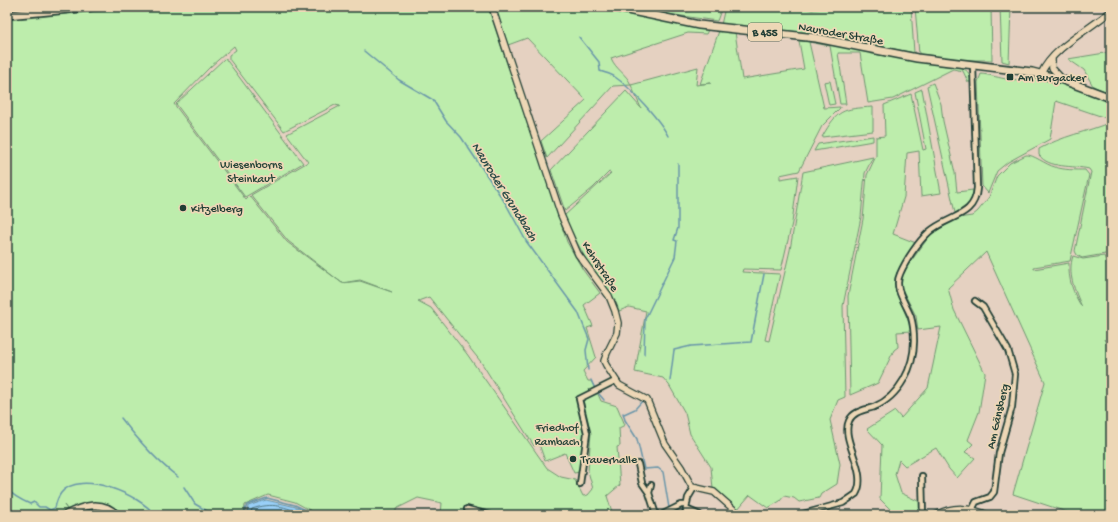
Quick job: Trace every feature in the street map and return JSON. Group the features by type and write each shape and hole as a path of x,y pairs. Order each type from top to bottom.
{"main road":[{"path":"7,15 90,7"},
{"name":"Nauroder Straße","path":"613,7 699,25 816,38 901,55 1042,74"},
{"name":"B 455","path":"1042,74 1063,80 1111,98"},
{"path":"65,515 83,507 94,505 110,509 118,515"},
{"path":"7,513 12,515"}],"street":[{"name":"Kehrstraße","path":"492,7 561,215 578,254 609,296 615,311 618,323 617,333 604,361 615,381 623,388 647,400 665,444 694,488"},
{"path":"1042,74 1052,58 1111,11"},
{"path":"1052,58 1052,68 1063,80"},
{"path":"799,515 849,501 859,490 860,480 848,434 849,420 854,414 884,401 898,388 906,377 914,351 912,323 899,290 899,276 910,257 928,233 964,212 975,201 977,188 973,65"},
{"name":"Am Gänsberg","path":"972,510 976,502 990,497 994,492 999,454 1009,417 1015,380 1010,356 983,307 975,301"},
{"path":"580,484 587,433 579,399 615,381"},
{"path":"638,464 642,483 649,493 656,515"},
{"path":"922,476 923,515"},
{"path":"649,493 651,485"},
{"path":"685,515 686,507 694,488 714,492 740,515"},
{"path":"661,515 681,505 700,515"},
{"path":"467,509 490,515"},
{"path":"936,515 956,509 972,510 987,515"},
{"path":"972,510 980,515"}],"green space":[{"name":"Friedhof Rambach","path":"139,7 488,7 567,242 583,270 600,293 584,305 593,326 587,328 596,357 583,371 588,381 591,381 595,388 576,399 586,433 580,472 574,473 565,453 545,461 539,444 534,446 481,362 429,297 418,301 431,308 467,354 547,468 561,477 575,480 583,496 588,495 593,489 588,471 591,433 583,400 597,392 601,401 617,406 625,425 619,428 620,446 617,447 620,485 607,496 613,515 441,515 442,503 418,498 396,509 396,515 315,515 315,513 295,502 268,495 245,505 244,515 120,515 92,503 68,510 64,505 68,511 62,514 46,516 28,516 7,510 7,20","holes":["234,46 236,50 229,55 229,59 284,131 335,105 340,106 287,134 308,162 251,195 288,241 342,283 287,242 250,196 246,200 174,104 210,67","360,280 392,292 360,281 342,283"]},
{"path":"495,7 597,7 708,30 706,34 688,33 611,58 631,85 613,86 547,158 541,141 586,100 527,38 508,45"},
{"path":"648,7 722,7 717,21 647,11"},
{"path":"725,7 802,7 812,10 829,7 911,7 914,53 825,35 824,31 814,30 813,33 721,25"},
{"path":"915,7 991,7 992,60 966,60 919,54"},
{"path":"1000,7 1011,7 1009,63 1002,61"},
{"path":"719,31 735,32 742,79 804,69 799,41 811,42 962,68 969,74 971,82 968,82 963,71 953,69 893,99 868,103 860,53 838,53 846,104 840,104 830,46 809,42 824,108 840,108 822,126 799,171 780,175 780,179 798,176 792,223 781,270 743,269 742,272 780,274 765,340 769,341 790,250 803,172 873,157 865,173 861,217 843,306 845,397 838,400 830,420 840,464 837,484 821,494 819,498 799,502 794,498 784,496 780,501 768,508 750,495 737,510 713,489 711,467 690,434 685,413 669,385 663,378 635,372 646,311 629,307 619,311 611,293 588,263 564,216 611,173 609,172 593,188 565,211 551,170 626,91 641,108 631,85 698,67 696,85 711,83 700,84"},
{"path":"1111,52 1111,94 1093,86 1084,70 1068,59"},
{"name":"Wiesenborns Steinkaut","path":"225,58 303,163 245,197 176,104"},
{"path":"981,74 1011,80 1022,79 1027,76 1059,83 1111,101 1111,118 1109,119 1056,101 1050,139 1008,162 997,171 988,193 982,186 978,82"},
{"path":"830,81 835,104 829,105 824,82"},
{"path":"933,83 941,104 943,121 955,173 957,192 973,190 973,201 955,213 927,86"},
{"path":"922,89 941,193 921,196 919,151 907,153 904,197 893,234 916,243 901,265 896,279 897,292 911,331 897,332 898,347 894,350 878,383 850,395 848,296 863,219 867,175 876,156 876,137 885,136 884,105 911,94 923,150 926,149 915,92"},
{"path":"873,107 873,131 822,137 832,121 842,112"},
{"path":"1111,122 1111,253 1082,258 1077,255 1075,251 1091,172 1089,169 1049,163 1039,155 1039,149"},
{"path":"873,136 873,141 814,151 818,144"},
{"path":"1026,155 1032,156 1058,168 1085,170 1089,175 1070,261 1034,267 1034,269 1069,263 1069,275 1072,286 1082,307 1074,289 1071,276 1071,263 1073,256 1083,259 1104,256 1111,274 1111,349 1104,339 1111,350 1111,515 1076,515 1013,494 1045,382 986,252 948,288 954,310 985,373 979,412 968,440 973,444 965,452 975,458 957,478 949,469 936,448 905,466 899,460 895,474 901,493 920,502 920,515 896,515 880,499 882,445 867,429 895,411 901,418 928,388 941,327 918,330 916,316 901,287 900,280 903,272 931,234 958,218 972,216 989,197 997,176 1010,163"},
{"path":"98,508 113,515 70,515 85,509"}],"water":[{"path":"266,500 296,507 312,515 247,515 248,506"}],"waterway":[{"path":"579,37 599,62 600,71 610,74 628,88 652,113 668,136"},
{"name":"Nauroder Grundbach","path":"364,51 399,80 433,100 446,121 461,137 506,204 526,241 578,312 589,339 586,350 588,370"},
{"path":"644,354 645,319 675,257 677,241 674,240 678,228 678,164"},
{"path":"670,381 674,350 691,346 751,342 764,274"},
{"path":"591,380 595,389"},
{"path":"599,394 604,400"},
{"path":"624,414 635,409 643,400"},
{"path":"623,413 625,420 637,439 644,469 658,468 663,472 669,508"},
{"path":"121,418 147,449 178,477"},
{"path":"7,489 23,501 30,504 34,502 39,507 45,507 50,510 55,508 61,493 70,486 95,484 124,493 147,507 155,515"},
{"path":"184,487 195,504 214,515"},
{"path":"240,515 244,513 247,505 267,498 295,505 316,515"}],"place":[{"name":"Am Burgacker","path":"1010,77"},
{"name":"Kitzelberg","path":"183,208"},
{"name":"Trauerhalle","path":"573,459"}]}
